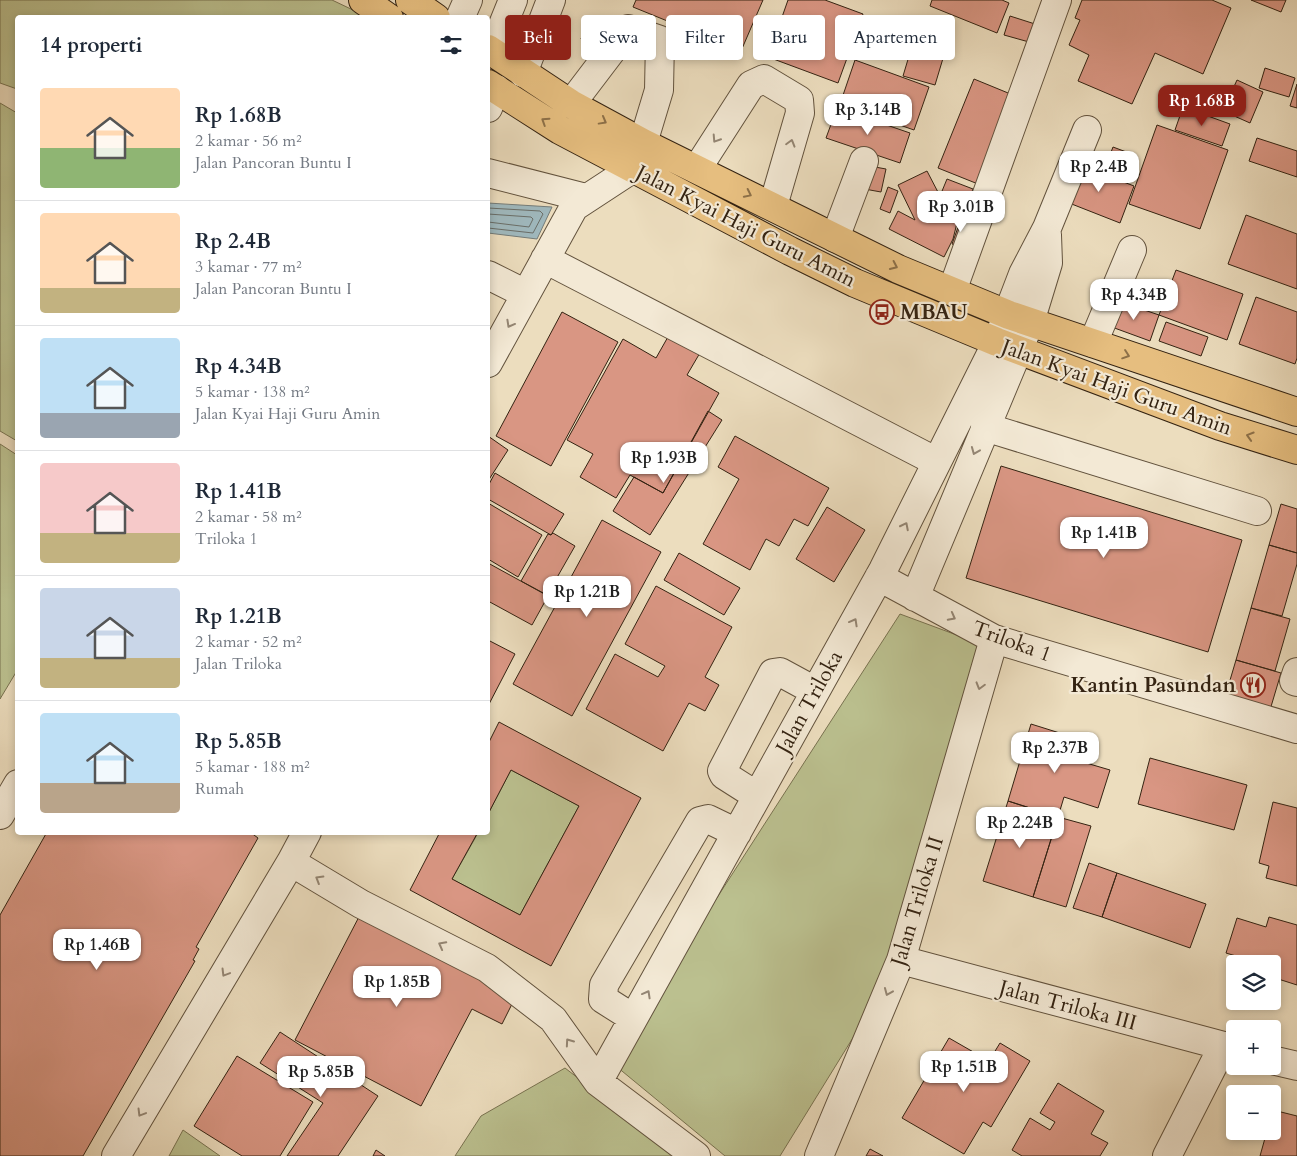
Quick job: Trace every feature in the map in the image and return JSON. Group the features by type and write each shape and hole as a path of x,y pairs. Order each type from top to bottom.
{"main road":[{"path":"363,0 385,15"},
{"name":"Jalan Kyai Haji Guru Amin","path":"490,51 571,104 643,143 835,238 952,291 1020,318 1092,343 1295,406"},
{"name":"Jalan Kyai Haji Guru Amin","path":"490,94 790,252 1005,353 1297,450"}],"street":[{"path":"461,15 468,0"},
{"path":"490,51 513,0"},
{"path":"523,73 552,0"},
{"path":"952,291 1057,0"},
{"path":"571,104 628,28 660,40 659,90 643,143"},
{"path":"697,169 751,85 764,80 799,100 800,113 773,206"},
{"name":"Jalan Triloka","path":"914,597 990,417 1005,353 1020,318 1023,274 1046,228 1087,130"},
{"path":"835,238 864,161"},
{"path":"490,359 548,255 580,203 632,169"},
{"path":"490,174 580,203"},
{"path":"1092,343 1132,250"},
{"path":"548,255 937,462"},
{"path":"490,276 526,294"},
{"name":"Jalan Triloka","path":"598,1082 879,577 970,397 1005,353"},
{"path":"990,417 1257,511"},
{"name":"Triloka 1","path":"879,577 994,639 1297,729"},
{"name":"Jalan Triloka II","path":"819,1156 901,960 994,639"},
{"path":"757,796 724,775 722,771 773,673 780,672 815,691"},
{"path":"1297,672 1294,681 1297,682"},
{"path":"0,815 15,789"},
{"path":"633,1018 603,999 604,984 700,821 708,819 737,833"},
{"path":"116,1156 305,835"},
{"path":"291,862 361,904 487,968 553,1019 598,1082 696,1156"},
{"name":"Jalan Triloka III","path":"901,960 1226,1047"},
{"path":"1166,1156 1226,1053"},
{"path":"1281,1062 1297,1066"}],"green space":[{"path":"0,0 332,0 360,15 15,15 15,88 0,83"},
{"path":"0,103 15,112 15,440 0,431"},
{"path":"0,444 15,454 15,674 0,699"},
{"path":"900,614 981,644 928,916 780,1156 725,1156 611,1062"},
{"path":"511,770 579,806 520,915 452,879 477,835 490,835 490,810"},
{"path":"565,1068 679,1156 455,1156 481,1116"},
{"path":"183,1130 220,1156 169,1156"}],"water":[{"path":"490,203 552,207 537,239 490,233"}],"building":[{"path":"636,0 763,0 757,15 753,15 753,23 743,46 743,15 666,15 666,20 633,7"},
{"path":"788,0 825,0 863,14 835,15 835,60 846,60 838,83 776,60 825,60 825,15 783,15"},
{"path":"932,0 1002,0 1009,3 997,33 930,6"},
{"path":"1082,0 1212,0 1231,8 1203,74 1155,53 1132,104 1078,81 1089,55 1069,45 1080,20 1075,18"},
{"path":"1251,0 1286,0 1281,12"},
{"path":"1010,16 1035,24 1029,42 1004,35"},
{"path":"855,60 929,87 914,130 840,104"},
{"path":"908,60 942,60 935,85 903,76"},
{"path":"1265,68 1295,78 1289,97 1259,88"},
{"path":"974,79 1013,95 978,184 938,168"},
{"path":"1237,80 1263,92 1250,123 1223,111"},
{"path":"1297,84 1297,108 1290,106"},
{"path":"1183,107 1230,124 1222,146 1175,130"},
{"path":"837,108 910,133 900,163 826,138"},
{"path":"1157,125 1228,150 1200,229 1129,204"},
{"path":"1257,138 1297,151 1297,177 1249,161"},
{"path":"1113,147 1137,156 1127,182 1103,173"},
{"path":"1077,164 1134,186 1120,223 1064,201"},
{"path":"864,165 886,169 881,192 859,188"},
{"path":"927,171 940,196 947,179 973,189 963,215 947,208 949,212 959,215 953,239 944,257 889,229 898,211 915,220 898,185"},
{"path":"888,187 898,191 890,213 880,209"},
{"path":"1246,215 1297,234 1297,289 1228,264"},
{"path":"961,219 971,223 961,247 952,244"},
{"path":"1176,270 1243,294 1227,340 1159,315"},
{"path":"1256,297 1297,312 1297,358 1295,364 1239,344"},
{"path":"1118,301 1159,315 1150,341 1109,326"},
{"path":"562,312 618,342 551,466 496,436"},
{"path":"1166,322 1208,337 1201,356 1159,341"},
{"path":"673,328 704,346 687,375 719,393 663,493 630,475 616,498 580,477 593,454 567,440 623,339 656,358"},
{"path":"708,411 722,420 650,535 613,511 634,477 663,493"},
{"path":"735,436 829,488 808,526 794,519 779,546 766,539 750,570 703,544 739,479 718,467"},
{"path":"490,437 508,450 490,478"},
{"path":"1001,466 1242,540 1208,652 966,578"},
{"path":"495,473 564,514 551,535 490,500 490,482"},
{"path":"490,504 542,535 518,577 490,560"},
{"path":"1281,504 1297,509 1297,553 1269,545"},
{"path":"827,507 865,530 834,582 796,559"},
{"path":"602,520 661,552 572,716 513,684"},
{"path":"553,533 575,546 547,595 521,581 548,534 551,535"},
{"path":"1269,545 1297,553 1297,564 1282,616 1251,608"},
{"path":"679,553 740,588 724,615 664,580"},
{"path":"490,564 548,596 532,625 490,602"},
{"path":"656,586 732,627 705,677 719,685 705,711 689,703 663,751 586,709 615,654 658,677 665,666 625,644"},
{"path":"1251,608 1290,619 1275,671 1236,660"},
{"path":"490,641 515,654 490,702"},
{"name":"Kantin Pasundan","path":"1236,660 1281,673 1270,710 1225,697"},
{"path":"499,722 641,798 551,966 410,890 438,835 476,835 452,879 520,915 579,806 511,770 490,810 490,740"},
{"path":"1031,724 1082,740 1076,760 1110,770 1098,808 1064,797 1058,817 1008,801"},
{"path":"1150,758 1247,785 1234,830 1138,804"},
{"path":"1008,801 1058,817 1033,897 983,881"},
{"path":"1273,802 1297,808 1297,886 1266,878 1269,866 1259,863"},
{"path":"1058,817 1091,826 1066,907 1033,897"},
{"path":"45,835 254,835 258,838 196,947 199,949 193,960 195,961 83,1156 0,1156 0,915"},
{"path":"1089,863 1117,873 1102,917 1073,908"},
{"path":"1117,873 1206,904 1190,948 1102,917"},
{"path":"362,911 517,994 502,1024 472,1009 421,1106 295,1040"},
{"path":"1269,917 1297,925 1297,985 1281,980 1281,955 1233,955 1226,953 1237,918 1266,927"},
{"path":"280,1032 378,1096 338,1156 287,1156 323,1103 260,1063"},
{"path":"949,1038 989,1061 1000,1043 1030,1061 991,1127 983,1122 964,1154 902,1118"},
{"path":"237,1056 313,1102 280,1156 242,1156 194,1126"},
{"path":"1058,1083 1104,1111 1091,1134 1108,1143 1100,1156 1022,1156 1012,1150 1030,1118 1050,1130 1055,1122 1040,1113"},
{"path":"1281,1112 1297,1116 1297,1156 1260,1156 1264,1140 1281,1140"},
{"path":"870,1149 883,1156 866,1156"},
{"path":"376,1150 385,1156 373,1156"}],"place":[{"name":"MBAU","path":"882,312"},
{"name":"Kantin Pasundan","path":"1253,685"}]}
